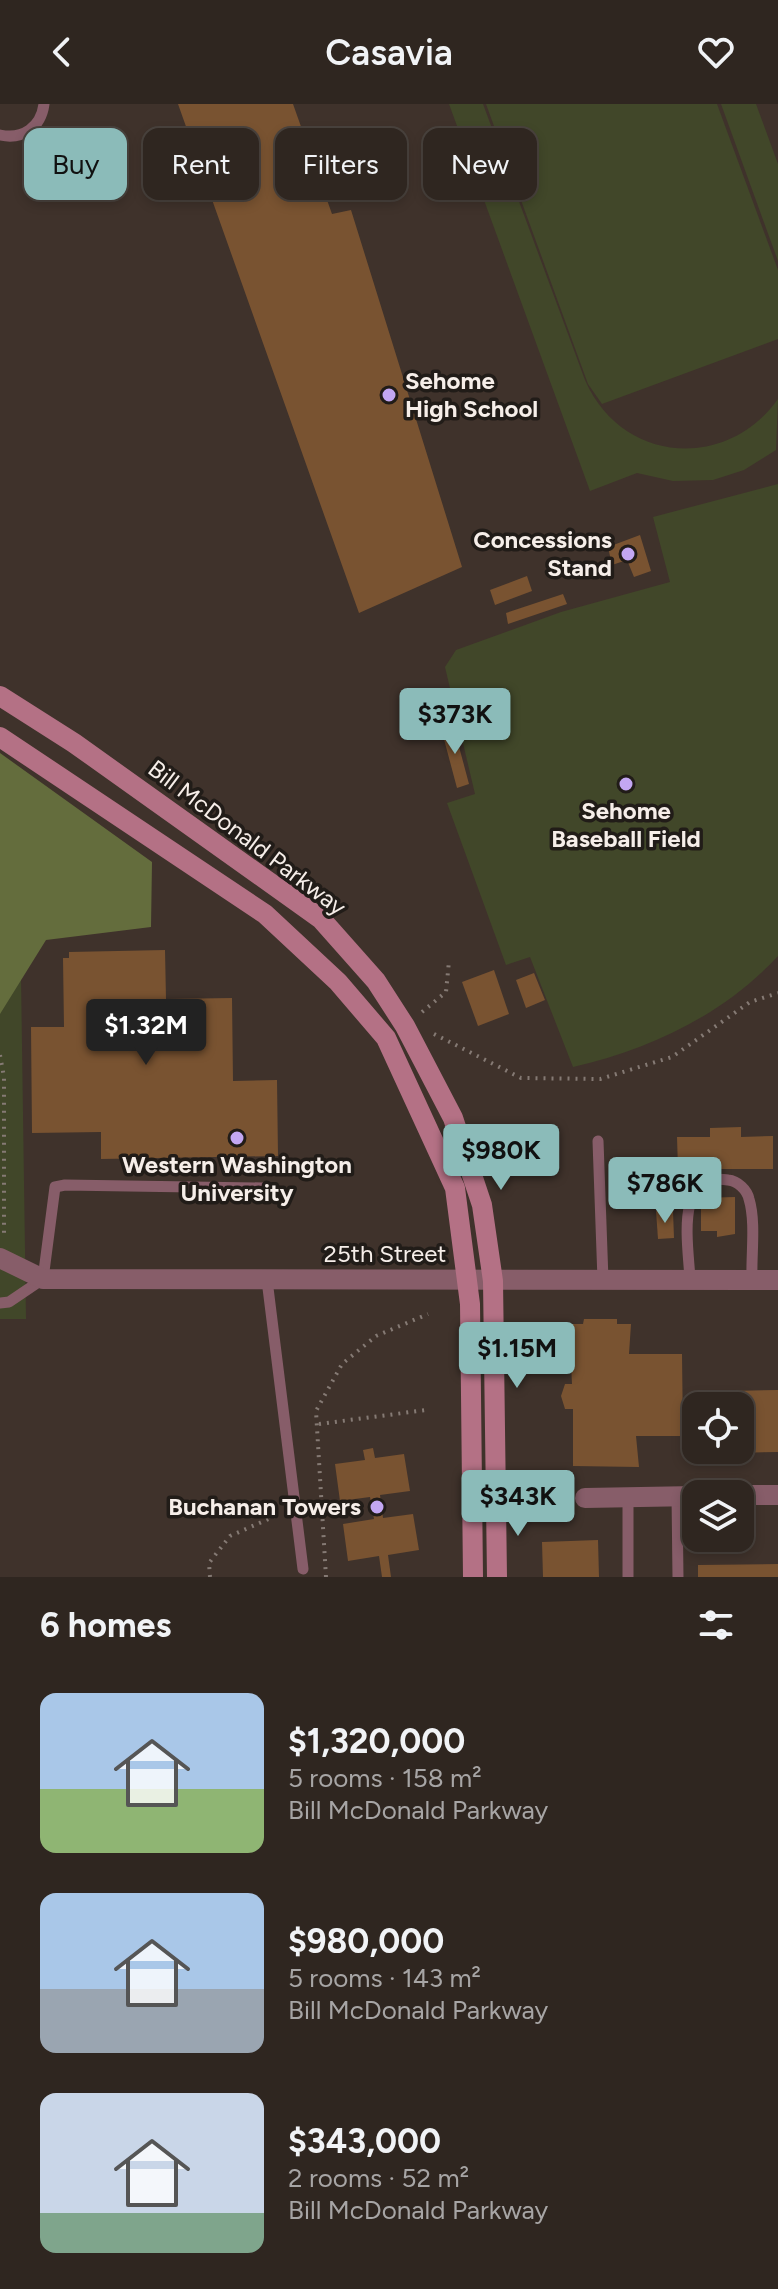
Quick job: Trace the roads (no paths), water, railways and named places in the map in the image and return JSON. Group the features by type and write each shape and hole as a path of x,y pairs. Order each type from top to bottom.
{"main road":[{"name":"Bill McDonald Parkway","path":"0,696 74,743 321,919 376,981 405,1026 436,1082 472,1168 493,1281 497,1577"},
{"name":"Bill McDonald Parkway","path":"0,737 265,914 338,982 386,1038 455,1188 467,1281 473,1577"}],"street":[{"path":"2,1259 43,1279"},
{"name":"25th Street","path":"43,1279 778,1280"},
{"path":"754,1495 778,1495"},
{"path":"585,1498 682,1496"}],"lane":[{"path":"0,135 20,136 30,131 38,123 44,104"},
{"path":"598,1141 603,1280"},
{"path":"690,1281 689,1200 695,1187 708,1180 730,1180 743,1187 750,1201 752,1280"},
{"path":"0,1303 9,1302 43,1279 55,1187 263,1188"},
{"path":"267,1280 303,1569"},
{"path":"628,1498 628,1577"},
{"path":"678,1577 682,1541"}],"place":[{"name":"Sehome High School","path":"389,395"},
{"name":"Concessions Stand","path":"628,554"},
{"name":"Sehome Baseball Field","path":"626,784"},
{"name":"Western Washington University","path":"237,1138"},
{"name":"Buchanan Towers","path":"377,1507"}]}
